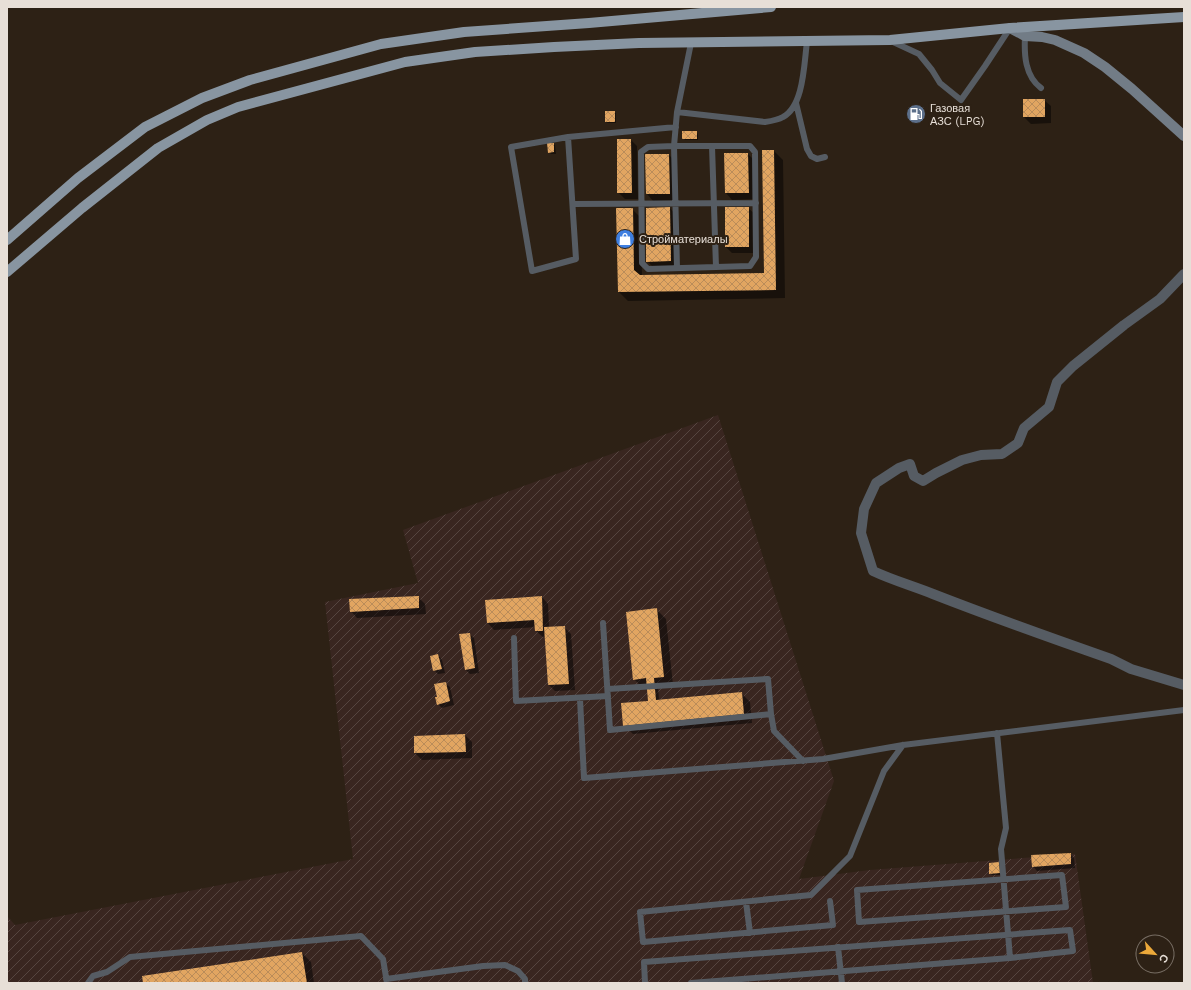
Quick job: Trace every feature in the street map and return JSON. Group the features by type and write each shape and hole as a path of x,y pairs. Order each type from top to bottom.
{"main road":[{"path":"7,240 78,178 145,127 202,98 250,80 322,59 388,43 464,32 771,7"},
{"path":"7,272 82,208 158,148 208,120 238,107 404,62 467,53 562,46 691,42 890,40 1010,28 1184,17"}],"street":[{"path":"1010,28 1025,36 1042,37 1055,40 1084,53 1105,67 1132,89 1184,136"},
{"path":"1184,274 1160,299 1124,325 1073,366 1057,382 1049,407 1037,419 1024,428 1018,443 1002,454 962,460 936,472 922,481 914,476 910,464 899,468 876,483 864,509 861,533 872,571 892,580 920,589 981,613 1111,659 1131,669 1184,685"}],"lane":[{"path":"890,40 919,54 940,83 961,100 1010,28"},
{"path":"1025,36 1024,54 1027,67 1035,83 1041,88"},
{"path":"677,268 674,146 677,112 691,42"},
{"path":"677,112 765,122 776,120 785,116 793,109 801,89 807,42"},
{"path":"796,103 807,149 811,156 817,159 826,157"},
{"path":"568,137 576,259 532,271 511,146 568,137 676,127"},
{"path":"674,146 750,146 755,152 756,257 750,266 648,269 642,263 640,152 648,147 674,146"},
{"path":"712,146 716,267"},
{"path":"573,204 756,203"},
{"path":"603,624 610,730 771,714"},
{"path":"514,638 516,702 608,696"},
{"path":"608,689 768,679 774,731 803,761"},
{"path":"580,699 584,778 823,759 903,745 1184,710"},
{"path":"997,733 1006,828 1001,849 1010,958"},
{"path":"830,902 833,925 642,942 640,912 812,895 850,856 884,771 903,745"},
{"path":"1062,875 1066,907 859,922 857,890 1004,880 1062,875"},
{"path":"746,902 750,933"},
{"path":"645,983 644,962 1008,934 1070,930 1073,952 691,983"},
{"path":"88,983 93,976 107,972 130,957 361,936 383,959 386,981 483,966 505,965 518,971 525,979 526,983"},
{"path":"838,947 842,983"}],"shaded area":[{"path":"718,415 834,781 799,879 870,870 1075,854 1093,983 7,983 7,916 15,925 353,859 325,602 418,583 403,530"}],"building":[{"path":"1023,99 1045,99 1045,117 1023,117"},
{"path":"605,111 615,111 615,122 605,122"},
{"path":"682,131 697,131 697,139 682,139"},
{"path":"617,139 631,139 632,193 617,193"},
{"path":"547,143 554,143 554,152 548,153"},
{"name":"Стройматериалы","path":"762,150 774,150 776,290 618,292 616,208 633,208 634,270 640,275 764,273"},
{"path":"724,153 748,153 749,193 725,193"},
{"path":"645,154 669,154 670,194 646,194"},
{"path":"670,207 671,261 646,262 646,208"},
{"path":"725,207 749,207 749,247 725,247"},
{"path":"419,596 419,608 350,612 349,599"},
{"path":"542,596 543,631 535,631 534,620 487,623 485,600"},
{"path":"657,608 664,677 654,678 656,700 742,692 744,714 623,726 621,703 648,701 646,678 633,680 626,612"},
{"path":"565,626 569,684 548,685 544,627"},
{"path":"470,633 475,668 465,670 459,634"},
{"path":"438,654 442,669 433,671 430,656"},
{"path":"446,682 450,701 437,705 434,684"},
{"path":"465,734 466,752 414,753 414,736"},
{"path":"1071,853 1071,864 1032,867 1031,855"},
{"path":"999,862 1000,873 989,874 989,863"},
{"path":"302,952 307,983 143,983 142,976"}],"place":[{"name":"Газовая АЗС (LPG)","path":"916,114"},
{"name":"Стройматериалы","path":"625,239"}]}
